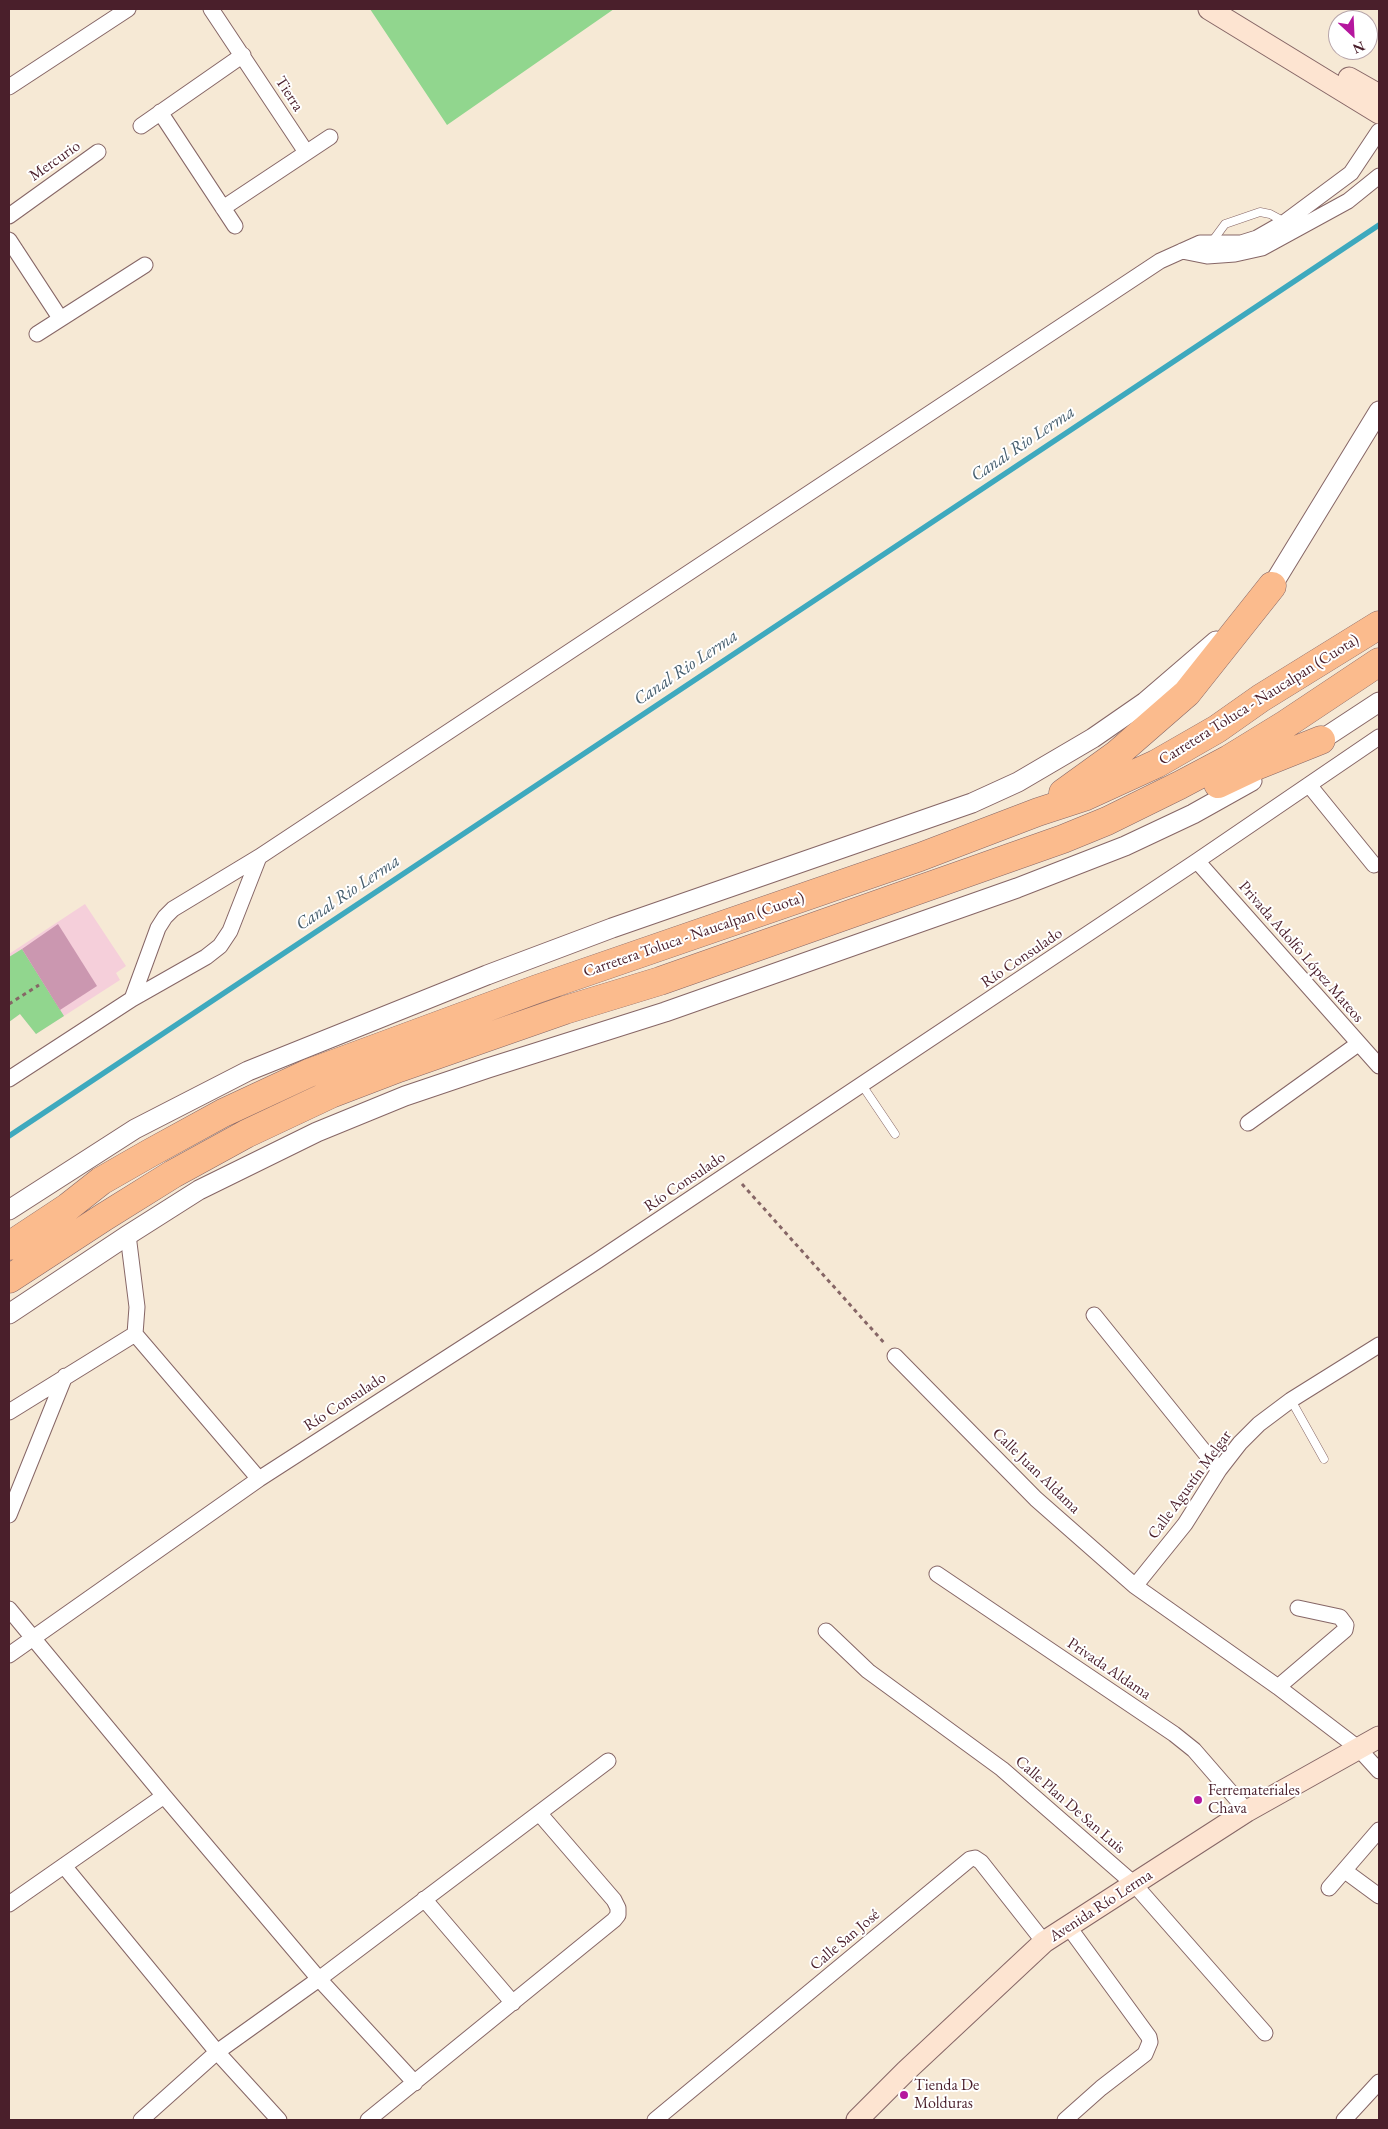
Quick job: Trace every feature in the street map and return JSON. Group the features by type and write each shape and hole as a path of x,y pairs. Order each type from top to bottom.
{"highway":[{"path":"1038,812 1117,754 1187,693 1272,586"},
{"name":"Carretera Toluca - Naucalpan (Cuota)","path":"9,1246 68,1207 101,1181 150,1152 223,1113 309,1073 537,989 920,857 1038,812 1084,797 1156,764 1216,729 1261,698 1379,625"},
{"name":"Carretera Toluca - Naucalpan (Cuota)","path":"9,1279 173,1174 246,1134 331,1094 556,1013 670,978 1014,858 1107,821 1180,786 1286,724 1379,662"},
{"path":"1014,858 1079,848 1150,818 1256,766 1321,740"}],"main road":[{"path":"1209,9 1379,112"},
{"path":"1232,9 1379,95"},
{"name":"Avenida Río Lerma","path":"857,2120 906,2071 1044,1942 1247,1811 1379,1737"}],"street":[{"path":"9,87 128,9"},
{"name":"Tierra","path":"211,9 306,152"},
{"path":"141,126 242,55"},
{"path":"160,112 235,226"},
{"path":"132,999 158,928 173,909 259,857 1160,261 1200,244 1241,243 1257,238 1285,222 1346,179 1358,166 1379,131"},
{"path":"223,208 330,137"},
{"name":"Mercurio","path":"9,216 98,152"},
{"path":"1182,251 1207,256 1235,254 1262,248 1348,201 1379,176"},
{"path":"1346,179 1356,193"},
{"path":"9,240 60,318"},
{"path":"36,334 145,265"},
{"path":"9,1210 135,1130 248,1071 479,978 612,928 972,802 1018,782 1092,738 1145,702 1204,652 1272,586 1379,411"},
{"path":"9,1314 199,1190 316,1132 404,1096 665,1012 1044,878 1125,846 1193,814 1291,760 1379,702"},
{"name":"Río Consulado","path":"9,1655 258,1479 598,1261 1197,861 1379,737"},
{"path":"1309,785 1374,865"},
{"path":"9,1079 132,999 206,957 220,946 230,931 259,857"},
{"name":"Privada Adolfo López Mateos","path":"1197,861 1379,1066"},
{"path":"1248,1123 1358,1044"},
{"path":"128,1235 137,1307 135,1334 258,1479"},
{"path":"1094,1315 1219,1470"},
{"path":"9,1412 135,1334"},
{"name":"Calle Agustín Melgar","path":"1135,1586 1185,1524 1219,1470 1240,1443 1259,1424 1291,1400 1379,1345"},
{"name":"Calle Juan Aldama","path":"895,1356 1036,1499 1135,1586 1278,1687 1358,1748 1379,1771"},
{"path":"9,1516 65,1376"},
{"name":"Privada Aldama","path":"937,1574 1174,1734 1194,1750 1247,1811"},
{"path":"1278,1687 1346,1630 1346,1625 1340,1617 1298,1608"},
{"path":"9,1609 319,1979 415,2082"},
{"name":"Calle Plan De San Luis","path":"826,1631 868,1671 1002,1769 1134,1884 1265,2033"},
{"path":"141,2120 217,2052 319,1979 608,1761"},
{"path":"9,1904 164,1796"},
{"path":"368,2120 618,1915 618,1908 614,1900 539,1813"},
{"path":"1329,1888 1379,1830"},
{"name":"Calle San José","path":"655,2120 970,1859 975,1858 981,1862 1044,1942"},
{"path":"64,1866 217,2052 279,2120"},
{"path":"1345,1871 1379,1896"},
{"path":"424,1899 513,2003"},
{"path":"1064,2120 1101,2088 1146,2054 1150,2042 1149,2037 1068,1926"},
{"path":"1344,2120 1379,2082"}],"lane":[{"path":"1211,244 1225,224 1260,212 1270,214 1285,222"},
{"path":"862,1085 895,1134"},
{"path":"1291,1400 1324,1459"}],"path":[{"path":"9,1004 39,985"},
{"path":"732,1172 895,1356"}],"shaded area":[{"path":"85,904 126,966 116,973 120,980 36,1034 20,1014 9,1022 9,954"}],"green space":[{"path":"370,9 614,9 447,125"},
{"path":"22,949 64,1016 36,1034 20,1014 9,1022 9,957"}],"building":[{"path":"58,924 97,986 60,1010 22,949"}],"waterway":[{"name":"Canal Rio Lerma","path":"9,1136 1379,225"}],"place":[{"name":"Ferremateriales Chava","path":"1198,1800"},
{"name":"Tienda De Molduras","path":"904,2095"}]}
